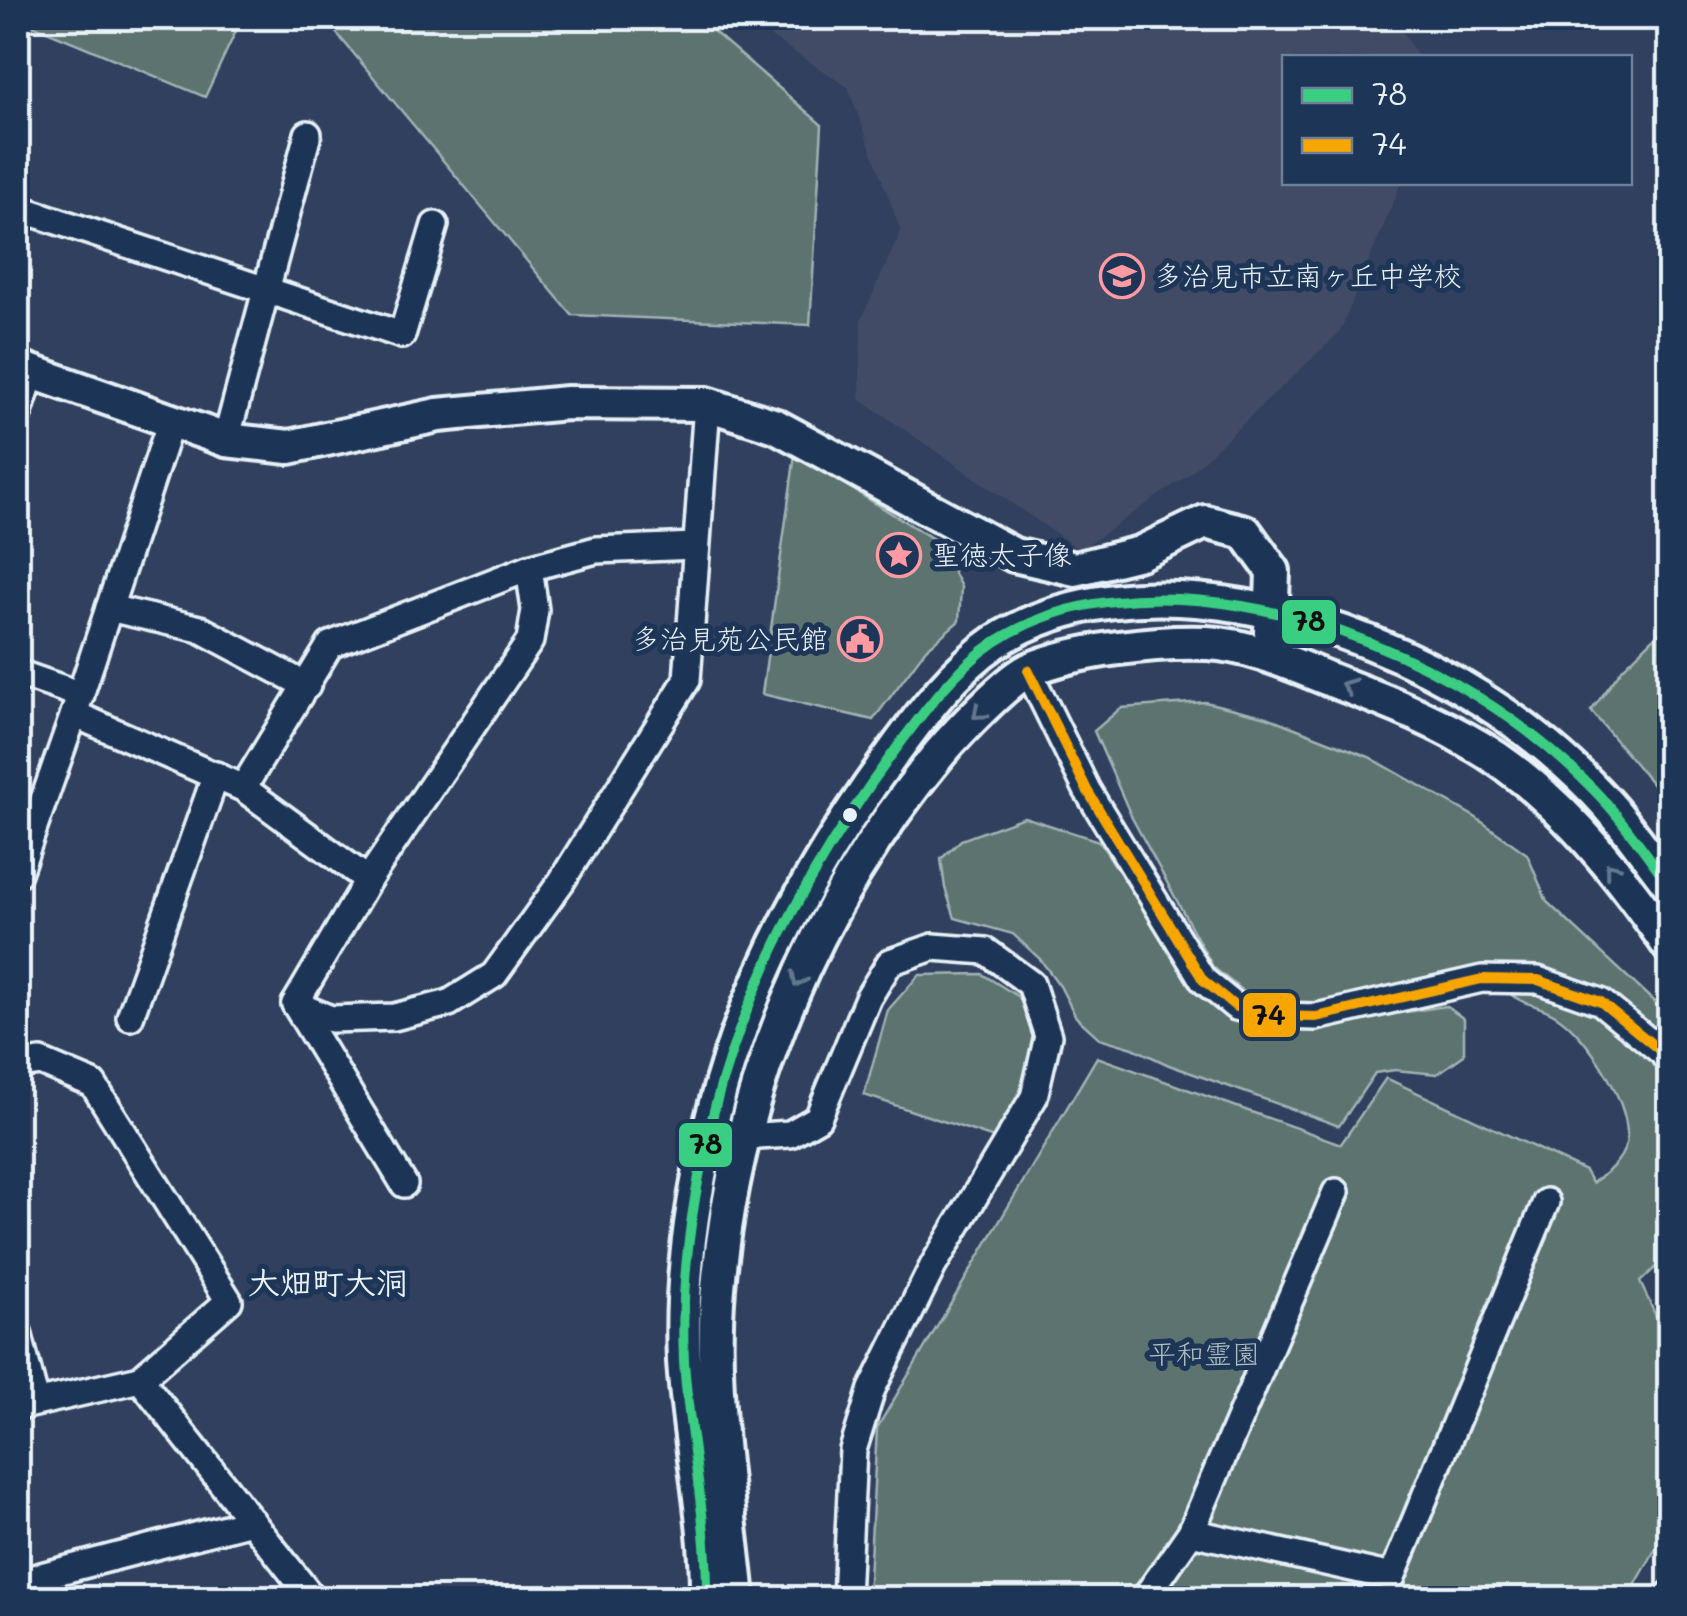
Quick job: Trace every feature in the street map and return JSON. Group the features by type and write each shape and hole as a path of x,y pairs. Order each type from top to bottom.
{"street":[{"path":"226,440 308,134"},
{"path":"18,208 402,335 435,224"},
{"path":"18,415 25,370 226,440 289,447 438,415 567,403 707,404 776,426 1014,554 1075,570 1140,553 1205,522 1244,532 1273,571 1271,656"},
{"path":"295,1004 332,1019 394,1017 448,1003 494,975 561,882 686,680 707,404"},
{"path":"18,873 171,421"},
{"path":"243,788 330,645 529,568 596,550 696,546"},
{"path":"295,1004 368,880 530,640 535,610 529,568"},
{"path":"707,1598 684,1360 685,1265 714,1109 739,1025 820,858 932,700 993,644 1044,617 1115,600 1190,601 1272,610 1400,654 1483,700 1546,748 1607,804 1670,885"},
{"path":"109,608 200,629 307,686"},
{"path":"738,1598 716,1376 722,1255 743,1136 788,1000 845,886 902,798 960,729 1028,670 1106,650 1208,643 1271,656 1380,698 1468,740 1516,775 1593,846 1670,946"},
{"path":"1028,670 1087,790 1202,980 1236,1008 1274,1016 1316,1018 1482,979 1538,980 1600,1002 1663,1053 1670,1064"},
{"path":"18,673 243,788 368,880"},
{"path":"130,1018 216,774"},
{"path":"743,1136 790,1134 818,1118 868,998 890,962 933,947 986,951 1031,984 1048,1036 1034,1097 933,1266 872,1389 853,1450 846,1598"},
{"path":"295,1004 404,1184"},
{"path":"18,1065 41,1062 93,1084 229,1300 140,1379 27,1404 18,1332"},
{"path":"1145,1598 1191,1532 1336,1192"},
{"path":"1191,1532 1392,1577 1546,1202"},
{"path":"140,1379 312,1598"},
{"path":"18,1582 252,1521"}],"shaded area":[{"name":"多治見市立南ヶ丘中学校","path":"754,18 1394,18 1417,55 1282,55 1282,185 1400,185 1340,332 1188,475 1080,550 860,399 861,320 901,231 848,87 754,26"}],"green space":[{"path":"18,18 242,18 205,97 30,24 18,26"},
{"path":"324,18 698,18 822,125 810,325 572,315"},
{"path":"795,454 938,542 961,587 959,621 926,649 873,720 762,694"},
{"path":"1669,623 1669,804 1591,711 1623,668"},
{"path":"1205,702 1267,717 1369,757 1475,817 1527,854 1547,902 1663,1010 1653,1032 1574,977 1534,967 1488,968 1307,1005 1255,1001 1213,967 1132,818 1094,731 1121,708"},
{"path":"1024,817 1099,841 1194,987 1222,1012 1257,1023 1301,1028 1446,1006 1464,1019 1464,1055 1437,1074 1395,1070 1375,1073 1339,1126 1099,1038 1076,1017 1040,959 1013,934 955,918 941,859 961,840"},
{"path":"982,974 1019,997 1036,1033 1026,1095 997,1139 864,1095 888,1010 919,975"},
{"name":"平和霊園","path":"1538,989 1597,1006 1669,1075 1669,1245 1658,1265 1640,1282 1669,1344 1669,1525 1628,1598 868,1598 877,1428 1097,1057 1341,1144 1386,1078 1585,1171 1592,1183 1620,1157 1626,1143 1625,1120 1613,1086 1581,1038 1557,1016 1508,992"}],"transit line":[{"name":"78","path":"707,1598 705,1539 686,1391 683,1329 690,1233 715,1107 746,1011 813,875 907,735 941,691 980,653 1051,615 1112,601 1176,599 1242,606 1308,621 1429,669 1515,722 1594,790 1670,885"},
{"name":"74","path":"1028,670 1087,790 1203,980 1236,1007 1274,1016 1316,1017 1482,979 1538,980 1601,1002 1663,1053 1670,1064"}],"place":[{"name":"多治見市立南ヶ丘中学校","path":"1122,276"},
{"name":"聖徳太子像","path":"899,555"},
{"name":"多治見苑公民館","path":"860,639"}],"district":[{"name":"大畑町大洞","path":"328,1283"}]}
